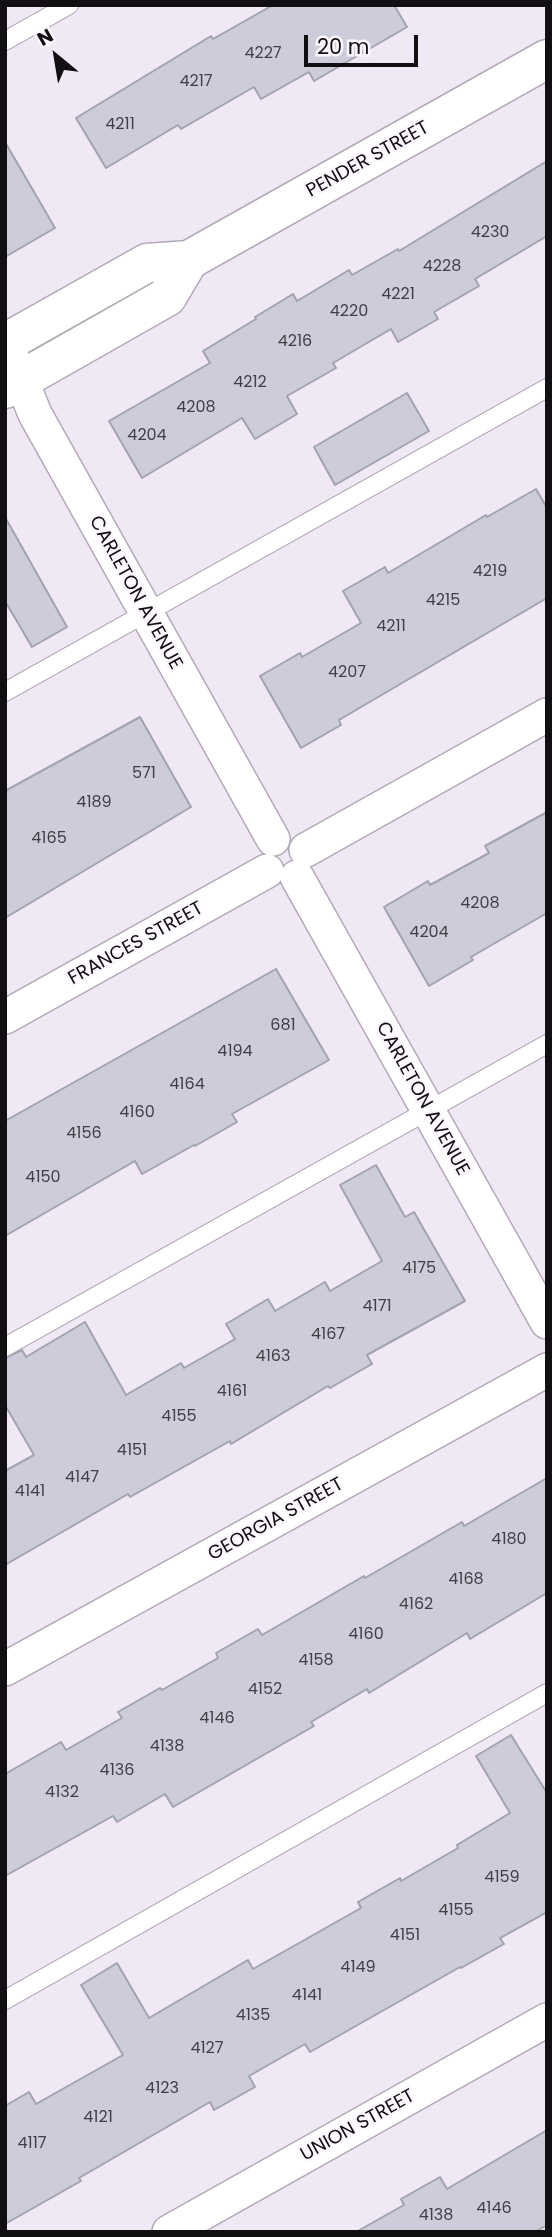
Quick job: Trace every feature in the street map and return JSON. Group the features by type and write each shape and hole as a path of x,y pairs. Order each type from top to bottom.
{"street":[{"name":"PENDER STREET","path":"5,342 147,263 189,260 547,59"},
{"name":"PENDER STREET","path":"14,384 167,297 189,260"},
{"name":"CARLETON AVENUE","path":"5,342 14,384 36,414 547,1322"},
{"name":"FRANCES STREET","path":"5,1017 547,715"},
{"name":"GEORGIA STREET","path":"5,1669 547,1370"},
{"name":"UNION STREET","path":"169,2232 547,2020"}],"lane":[{"path":"5,41 69,5"},
{"path":"5,692 547,388"},
{"path":"5,1347 547,1044"},
{"path":"5,2000 547,1693"}],"building":[{"path":"273,5 394,5 407,27 314,81 309,72 261,99 254,87 181,129 178,125 106,168 76,118 211,36 213,39"},
{"path":"5,142 55,228 5,257"},
{"path":"547,161 547,236 475,279 479,286 434,312 438,319 398,342 391,329 333,363 336,368 287,396 297,414 255,439 242,418 142,478 109,421 210,363 203,351 293,294 297,301 349,270 352,275 398,249 399,251"},
{"path":"407,393 429,431 335,485 314,447"},
{"path":"536,489 547,508 547,598 339,720 341,725 301,748 260,676 300,653 302,657 361,623 343,591 385,567 388,573"},
{"path":"5,517 67,627 32,647 5,601"},
{"path":"140,717 191,807 5,918 5,791"},
{"path":"547,812 547,913 471,957 473,960 429,986 384,907 428,881 430,885 489,853 485,846"},
{"path":"276,969 329,1060 232,1114 237,1122 195,1146 142,1174 135,1161 5,1236 5,1121"},
{"path":"376,1165 405,1217 414,1212 465,1301 367,1355 372,1364 330,1388 328,1386 231,1444 230,1441 130,1497 128,1494 5,1565 5,1471 34,1455 5,1405 5,1358 22,1350 26,1357 85,1322 126,1395 181,1363 184,1368 235,1339 226,1324 268,1299 275,1311 325,1282 330,1291 382,1261 340,1185"},
{"path":"547,1478 547,1593 470,1639 467,1633 369,1693 367,1689 311,1722 314,1726 173,1807 165,1794 117,1822 113,1816 5,1876 5,1774 61,1742 66,1750 122,1718 118,1712 218,1658 216,1653 258,1629 262,1635 462,1522 464,1526"},
{"path":"511,1735 547,1793 547,1912 500,1938 504,1944 310,2052 305,2044 249,2076 255,2087 214,2110 210,2102 5,2224 5,2106 29,2092 36,2104 123,2055 81,1985 117,1963 149,2018 248,1960 253,1969 361,1908 358,1902 458,1848 457,1845 510,1813 476,1756"},
{"path":"547,2130 547,2225 535,2232 356,2232 404,2205 401,2199 440,2177 447,2189"}]}
